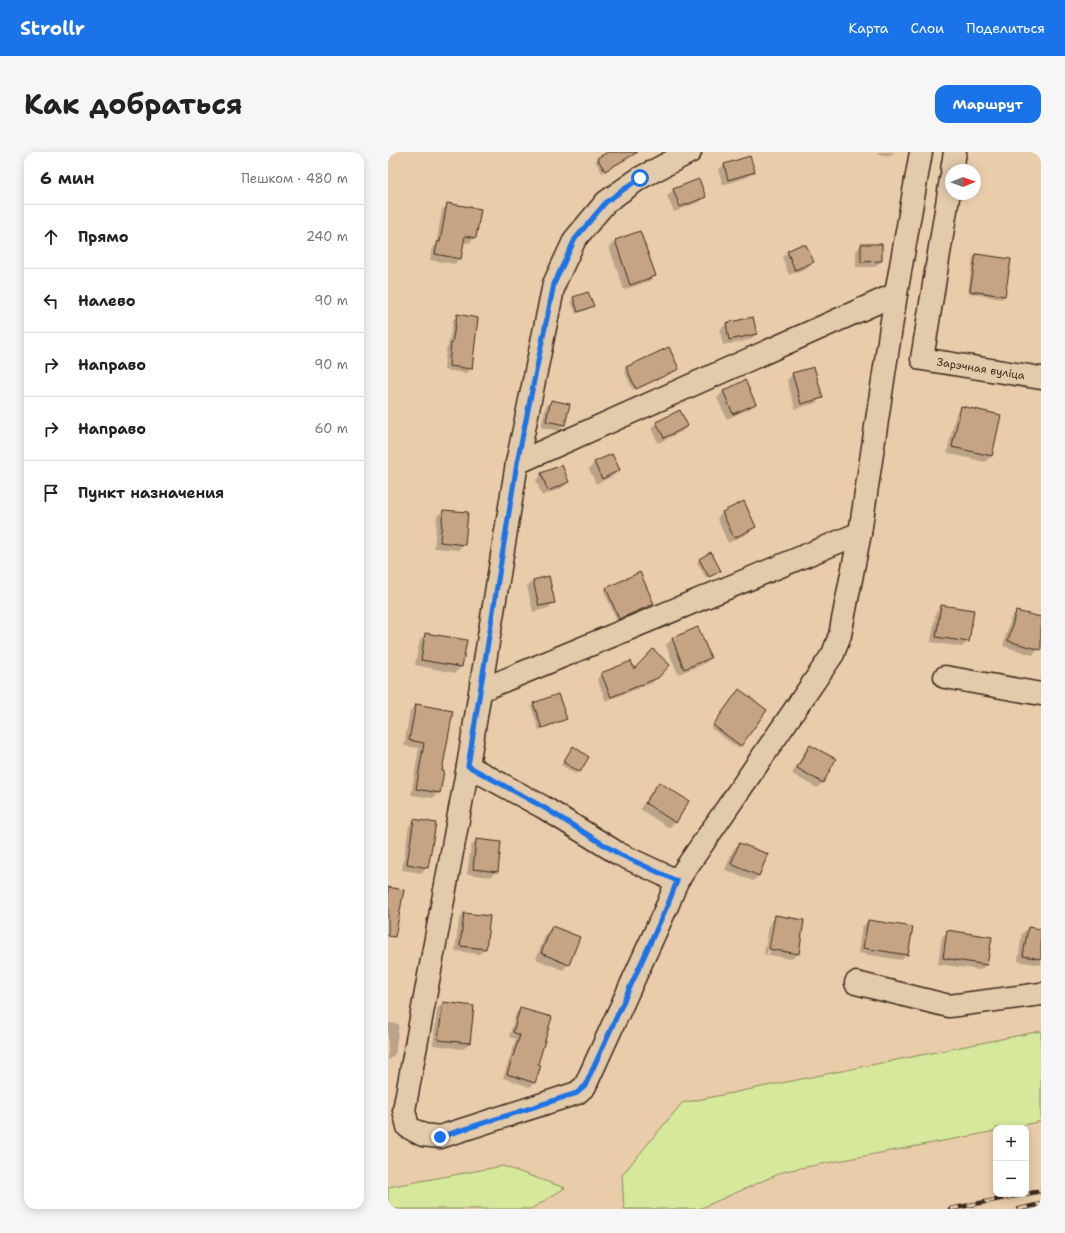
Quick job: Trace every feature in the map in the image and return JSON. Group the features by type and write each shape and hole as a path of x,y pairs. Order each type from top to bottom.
{"street":[{"path":"690,152 640,178 606,202 575,239 554,284 517,463 468,766 404,1110 408,1127 423,1135 440,1137 577,1093 585,1086 668,904 677,881 833,654 840,635 860,533 896,294 921,152"},
{"path":"953,164 955,152"},
{"name":"Зарэчная вуліца","path":"948,200 922,359 1041,378"},
{"path":"517,463 896,294"},
{"path":"481,690 860,533"},
{"path":"945,677 1041,694"},
{"path":"468,766 543,807 619,854 677,881"},
{"path":"856,983 949,1006 1041,994"}],"green space":[{"path":"1041,1031 1041,1121 1024,1125 993,1125 993,1132 785,1171 699,1209 624,1209 622,1175 682,1103"},
{"path":"503,1166 565,1188 531,1209 388,1209 388,1187"}],"building":[{"path":"608,152 638,152 605,171 597,158"},
{"path":"750,156 755,172 728,180 724,164"},
{"path":"699,179 706,197 680,207 673,189"},
{"path":"447,203 481,209 476,238 465,236 461,259 435,254 438,241 440,242"},
{"path":"640,231 656,276 630,285 615,240"},
{"path":"861,244 882,244 882,261 861,262"},
{"path":"800,245 806,245 814,262 795,270 787,251"},
{"path":"976,254 1011,259 1005,296 970,291"},
{"path":"588,292 594,306 578,312 573,297"},
{"path":"457,314 478,318 472,369 449,366 451,343 452,344"},
{"path":"753,317 757,334 729,340 726,323"},
{"path":"669,347 679,369 636,389 626,367"},
{"path":"814,367 823,398 801,404 792,373"},
{"path":"745,380 756,404 733,414 723,391"},
{"path":"551,400 570,404 565,425 546,421"},
{"path":"961,406 1001,415 992,456 952,447"},
{"path":"680,410 688,426 664,438 656,422"},
{"path":"612,454 620,470 602,479 594,462"},
{"path":"562,465 569,482 548,491 541,473"},
{"path":"744,501 756,527 734,538 722,512"},
{"path":"443,510 468,512 465,545 440,542"},
{"path":"711,552 721,571 709,577 699,559"},
{"path":"640,572 654,604 619,619 606,588"},
{"path":"549,576 555,603 539,606 533,580"},
{"path":"941,605 974,610 969,642 936,637"},
{"path":"1016,611 1041,617 1041,650 1008,641"},
{"path":"698,627 711,658 684,669 672,638"},
{"path":"425,633 467,640 462,667 421,660"},
{"path":"653,649 670,665 658,678 611,697 601,673 631,661 634,669"},
{"path":"739,689 767,710 741,746 713,725"},
{"path":"558,694 567,719 542,728 533,703"},
{"path":"416,704 453,711 442,771 444,771 440,793 416,789 424,743 409,740"},
{"path":"810,745 836,759 823,783 797,768"},
{"path":"573,746 589,757 580,772 563,762"},
{"path":"659,782 689,801 676,823 645,803"},
{"path":"414,819 436,823 428,868 407,864"},
{"path":"476,839 501,842 498,872 473,869"},
{"path":"739,843 768,854 759,876 731,864"},
{"path":"388,887 404,890 395,937 388,936"},
{"path":"464,913 490,916 486,949 460,946"},
{"path":"775,915 804,920 799,954 769,949"},
{"path":"868,920 913,927 908,955 863,948"},
{"path":"552,926 580,937 569,965 541,953"},
{"path":"1028,927 1041,929 1041,959 1023,956"},
{"path":"947,930 992,937 987,965 943,958"},
{"path":"443,1002 474,1006 470,1043 438,1040"},
{"path":"520,1008 552,1017 538,1064 541,1065 535,1083 507,1074 520,1035 513,1032"}],"railway":[{"path":"950,1209 1041,1191"},
{"path":"1019,1209 1041,1204"}],"route":[{"path":"440,1137 577,1093 585,1086 668,904 677,881 619,854 543,807 468,766 517,463 554,284 575,239 606,202 640,178"}]}
